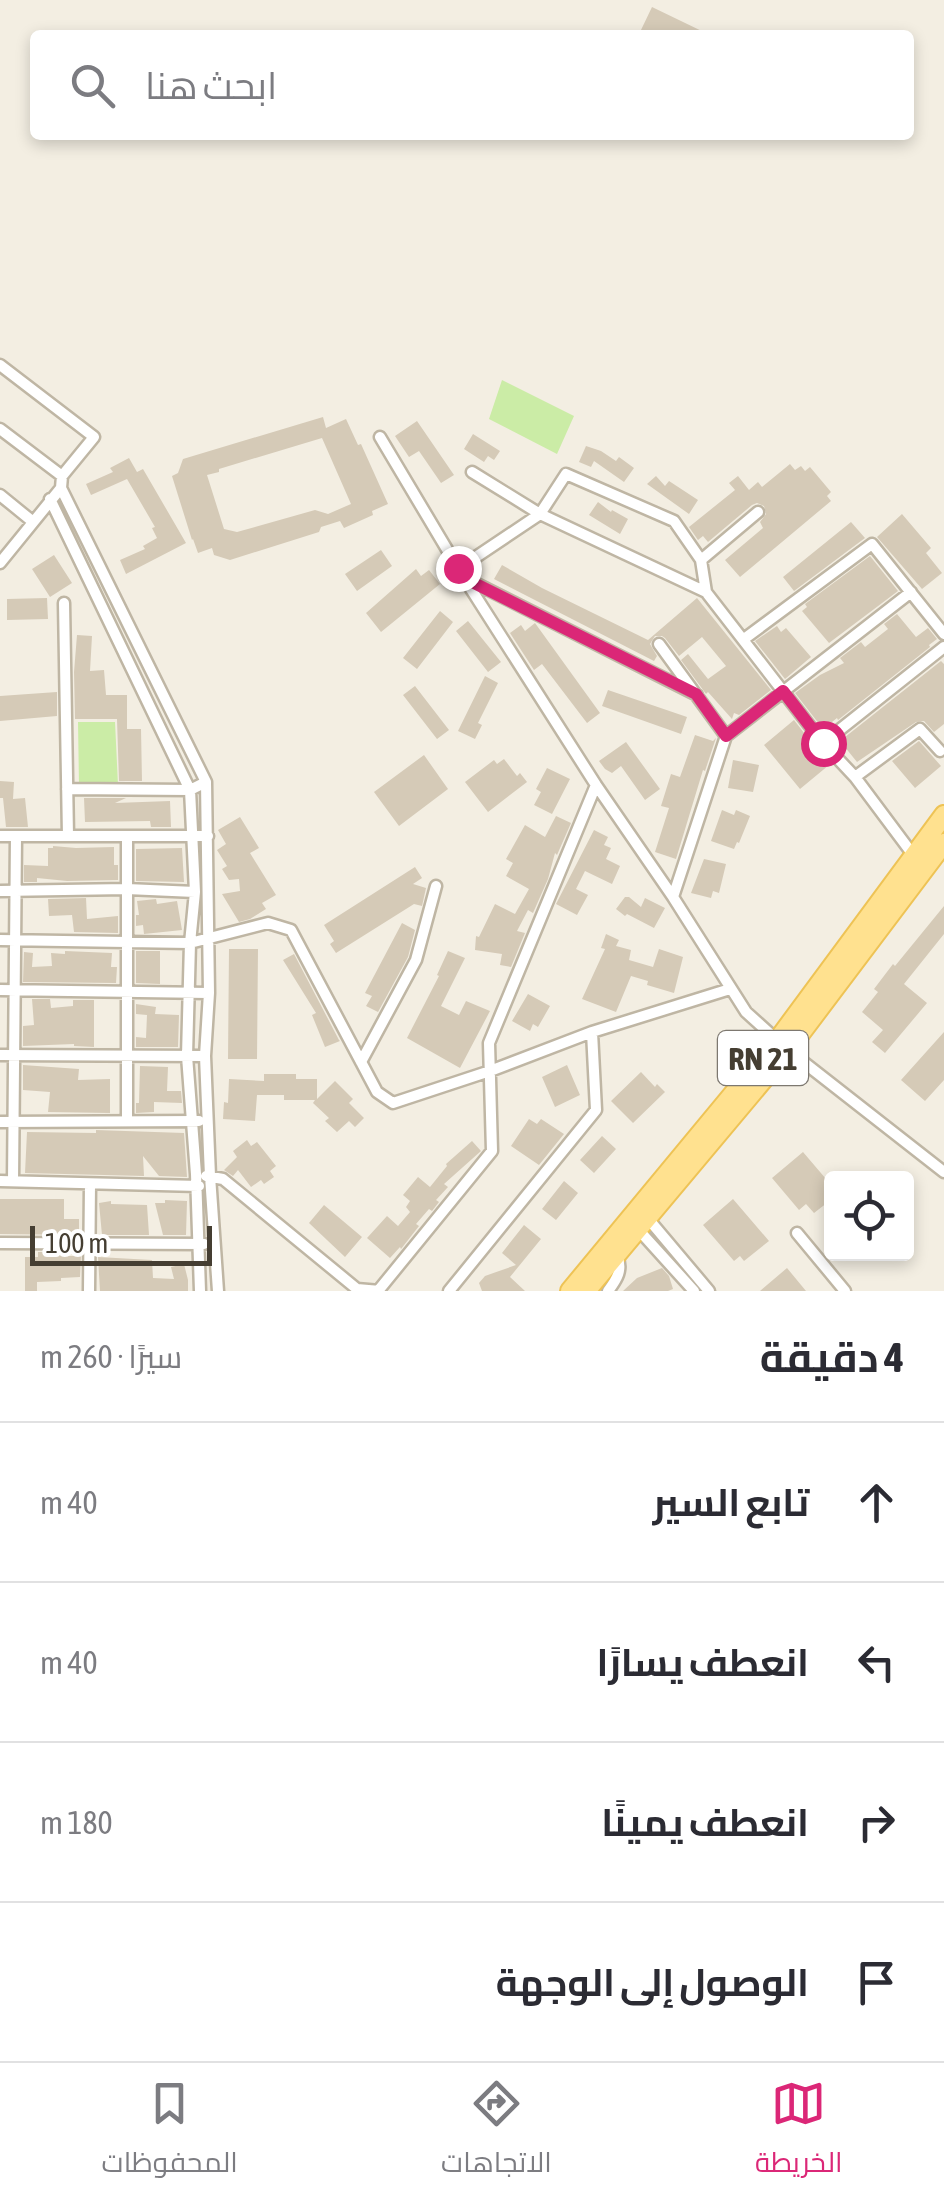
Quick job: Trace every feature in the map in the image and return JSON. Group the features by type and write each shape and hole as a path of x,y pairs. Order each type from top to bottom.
{"main road":[{"name":"RN 21","path":"782,1045 944,815"},
{"name":"RN 21","path":"570,1291 638,1219 944,843"},
{"name":"RN 21","path":"586,1291 617,1255 638,1219"}],"street":[{"path":"0,365 94,437 0,563"},
{"path":"0,429 61,482 206,782 209,993 205,1056 218,1291"},
{"path":"380,437 596,785 756,1023 944,1172"},
{"path":"472,472 540,514 706,592 914,856"},
{"path":"461,573 540,514 566,474 674,521 701,560 706,592"},
{"path":"0,496 32,520"},
{"path":"50,499 190,790 195,892 188,1056 200,1291"},
{"path":"701,560 758,512"},
{"path":"744,639 872,544 944,634"},
{"path":"461,573 696,694"},
{"path":"674,897 726,736 911,592"},
{"path":"64,603 68,836"},
{"path":"660,644 726,736"},
{"path":"823,743 944,647"},
{"path":"854,778 920,729 940,751"},
{"path":"67,790 190,790 206,782"},
{"path":"0,1181 90,1184 210,1182 223,1178 358,1289 379,1291 492,1151 489,1043 596,785"},
{"path":"0,836 208,836"},
{"path":"13,1180 16,836"},
{"path":"127,836 127,1120"},
{"path":"361,1062 416,960 436,886"},
{"path":"0,890 195,892"},
{"path":"0,940 190,943 268,923 291,930 376,1092 393,1103 592,1032 730,989"},
{"path":"0,990 209,993"},
{"path":"449,1291 596,1110 592,1032"},
{"path":"0,1055 205,1056"},
{"path":"0,1122 207,1121"},
{"path":"89,1291 90,1184"},
{"path":"638,1219 694,1291"},
{"path":"638,1219 709,1291"},
{"path":"797,1232 845,1291"},
{"path":"0,1243 214,1244"},
{"path":"608,1291 619,1275 617,1255"}],"green space":[{"path":"502,380 574,416 557,454 489,419"},
{"path":"78,722 115,722 118,785 79,785"}],"building":[{"path":"652,7 700,30 641,30"},
{"path":"323,417 326,428 346,419 388,504 344,528 340,521 321,527 319,532 230,560 214,555 212,548 198,553 172,476 178,473 183,459","holes":["322,438 351,504 328,514 315,510 237,532 224,529 207,475"]},
{"path":"417,421 454,475 441,483 419,451 409,457 395,436"},
{"path":"473,434 500,451 494,460 488,456 484,462 464,449"},
{"path":"586,446 616,461 619,457 634,468 624,482 594,461 591,467 579,462"},
{"path":"129,458 137,472 143,469 186,543 126,574 120,560 145,549 143,546 157,538 152,528 155,527 127,479 91,495 86,484 113,472 110,468"},
{"path":"790,464 795,470 810,467 831,492 827,496 831,501 740,577 725,560 763,528 760,522 766,514 764,506 752,505 708,542 703,536 698,540 689,527 735,490 729,483 738,476 749,490 758,482 762,487"},
{"path":"656,476 665,486 669,481 698,500 689,514 647,484"},
{"path":"598,502 628,519 620,534 589,515"},
{"path":"902,514 931,548 926,553 942,573 922,589 877,537"},
{"path":"851,522 865,538 794,591 783,577"},
{"path":"381,550 392,566 357,591 345,574"},
{"path":"54,555 72,583 50,597 32,569"},
{"path":"870,556 898,591 829,643 802,611 807,607 805,604"},
{"path":"502,565 648,640 697,598 771,690 739,715 734,713 732,719 706,694 681,660 688,654 708,679 726,666 702,637 679,656 665,638 655,636 650,644 657,656 654,661 494,579"},
{"path":"416,569 421,576 429,570 440,584 381,632 366,613"},
{"path":"47,598 48,619 7,620 7,599"},
{"path":"440,611 453,622 417,669 403,658"},
{"path":"897,614 916,637 928,628 937,639 823,729 795,693 844,663 840,658 861,642 865,647 888,629 884,624"},
{"path":"468,621 501,662 488,672 456,631"},
{"path":"535,623 600,713 587,723 542,664 534,670 510,633 521,625 525,631"},
{"path":"777,626 781,632 786,628 811,657 785,679 755,641"},
{"path":"77,635 92,636 90,671 104,670 106,695 127,695 127,729 141,729 142,781 119,781 117,719 75,719"},
{"path":"941,661 944,724 934,732 924,721 916,722 857,762 840,741"},
{"path":"485,676 498,683 478,723 482,725 475,739 458,731"},
{"path":"415,686 449,730 437,739 403,695"},
{"path":"608,690 687,717 681,734 602,706"},
{"path":"57,692 57,716 0,721 0,696"},
{"path":"794,720 829,765 800,789 764,745"},
{"path":"695,735 713,741 716,738 676,859 655,852 669,808 661,806 671,774 680,777"},
{"path":"919,741 941,766 915,788 892,761"},
{"path":"626,742 660,789 645,800 621,766 612,773 599,761"},
{"path":"424,755 448,789 399,826 374,792"},
{"path":"504,759 527,782 488,812 465,782 494,760 497,764"},
{"path":"733,760 759,765 753,792 728,788"},
{"path":"547,768 570,779 552,814 534,805 541,792 536,789"},
{"path":"0,781 14,782 13,799 25,798 28,827 6,827"},
{"path":"84,798 126,798 115,803 170,801 171,827 151,827 150,821 85,822"},
{"path":"722,810 750,816 734,849 711,841"},
{"path":"556,816 571,823 555,853 533,913 528,910 517,931 525,933 511,967 500,965 502,954 475,950 476,936 479,937 495,904 515,914 529,889 506,876 513,863 506,859 525,825 545,837"},
{"path":"240,817 259,848 250,853 276,895 262,903 266,909 239,922 222,894 240,891 239,879 229,880 222,869 227,866 217,850 226,844 218,830"},
{"path":"594,830 608,837 604,845 611,848 606,859 620,866 612,884 585,871 576,889 588,895 577,915 556,904"},
{"path":"114,847 118,880 37,878 37,882 24,882 24,865 48,866 48,848"},
{"path":"182,848 184,882 136,881 136,849"},
{"path":"704,859 726,864 719,893 713,891 711,898 691,893"},
{"path":"415,867 422,878 413,884 426,888 422,906 414,904 336,953 324,925"},
{"path":"625,897 641,907 645,898 665,908 654,928 616,909"},
{"path":"86,898 87,919 118,916 118,933 74,932 72,915 49,916 48,899"},
{"path":"156,899 157,904 177,901 182,930 144,934 143,925 136,926 137,901"},
{"path":"944,906 944,934 904,984 927,1003 885,1053 872,1042 883,1030 862,1012 893,964"},
{"path":"402,923 415,930 408,957 378,1012 366,1006 372,996 365,993"},
{"path":"606,934 619,940 616,946 631,950 629,960 653,967 659,949 683,957 674,993 631,976 616,1012 582,999 605,949 601,948"},
{"path":"229,949 258,949 257,1059 228,1059"},
{"path":"136,951 160,951 160,984 136,983"},
{"path":"448,951 465,958 441,1006 459,1015 466,1001 490,1011 460,1068 407,1038"},
{"path":"24,952 33,953 32,967 52,966 51,953 112,953 111,967 117,967 116,983 23,982"},
{"path":"294,954 340,1041 325,1047 312,1015 316,1013 283,960"},
{"path":"528,994 550,1006 538,1027 533,1024 530,1031 512,1021"},
{"path":"32,999 50,999 51,1008 73,1006 73,1000 94,1000 94,1047 23,1046 23,1026 34,1025"},
{"path":"136,1004 156,1007 155,1014 179,1015 178,1047 136,1047 136,1037 146,1038 147,1015 136,1014"},
{"path":"944,1032 944,1080 925,1101 901,1080"},
{"path":"23,1065 79,1069 78,1080 110,1079 110,1113 48,1112 50,1092 23,1090"},
{"path":"567,1065 580,1095 555,1107 542,1077"},
{"path":"140,1066 168,1067 167,1091 181,1091 182,1103 154,1102 154,1112 136,1113"},
{"path":"641,1072 665,1092 633,1123 611,1101"},
{"path":"264,1074 296,1074 296,1079 317,1079 317,1099 335,1081 353,1099 349,1103 364,1118 355,1127 349,1121 337,1132 325,1121 329,1118 313,1103 315,1100 257,1095 255,1121 223,1119 229,1079 264,1081"},
{"path":"529,1119 537,1124 541,1119 564,1134 539,1165 511,1146"},
{"path":"27,1132 184,1133 187,1177 159,1176 143,1156 144,1176 25,1173"},
{"path":"602,1136 616,1149 594,1173 580,1160"},
{"path":"247,1140 251,1146 257,1142 276,1166 270,1171 274,1177 251,1187 238,1170 233,1176 224,1170 237,1157 233,1151"},
{"path":"472,1141 481,1151 444,1184 448,1187 436,1200 439,1202 416,1224 419,1226 401,1249 390,1258 367,1238 387,1216 398,1226 410,1212 406,1207 410,1201 403,1195 418,1177 430,1187 446,1164"},
{"path":"803,1152 824,1177 824,1205 814,1213 806,1204 799,1210 772,1178"},
{"path":"564,1181 578,1193 556,1220 542,1209"},
{"path":"0,1199 64,1199 64,1219 79,1219 79,1235 0,1234"},
{"path":"733,1199 769,1241 744,1261 740,1256 734,1261 703,1225"},
{"path":"187,1201 186,1235 163,1235 155,1203"},
{"path":"99,1203 147,1205 149,1235 102,1235"},
{"path":"324,1205 362,1237 345,1257 309,1223"},
{"path":"524,1225 541,1239 510,1277 525,1291 482,1291 479,1283 485,1276 516,1265 502,1253"},
{"path":"38,1252 81,1256 80,1277 37,1282 37,1291 25,1291 25,1257 38,1257"},
{"path":"98,1257 152,1260 153,1278 174,1279 171,1267 184,1264 188,1291 100,1291"},
{"path":"662,1268 673,1289 623,1291 637,1278"},
{"path":"787,1268 806,1291 760,1291"}],"route":[{"path":"458,568 464,578 696,694 726,736 783,691 823,743"}]}
